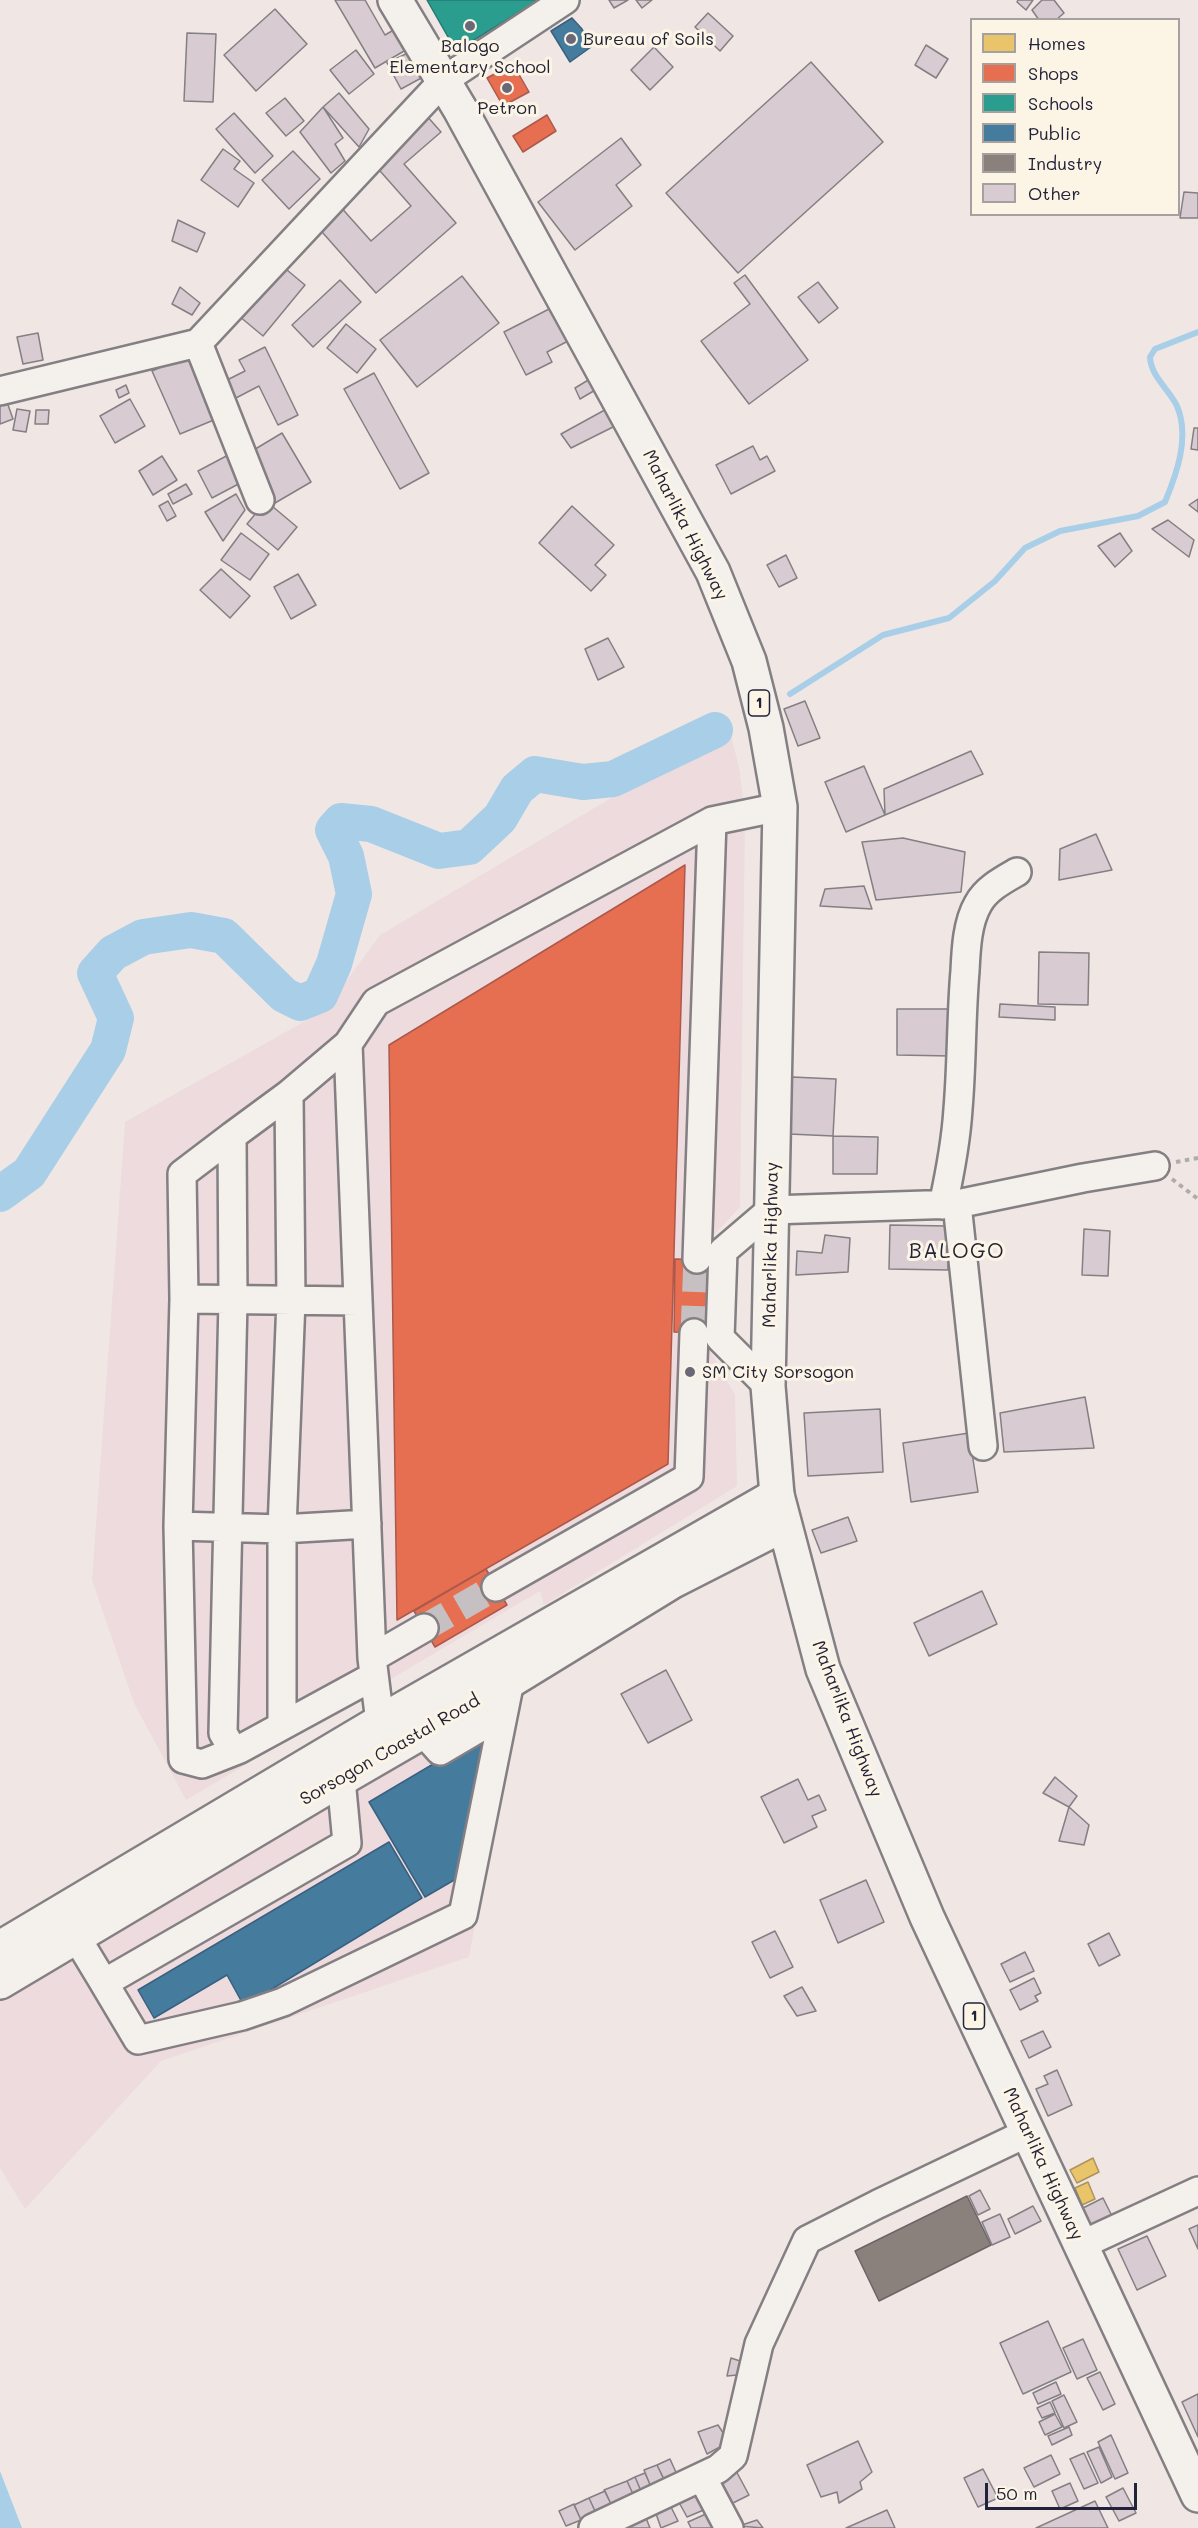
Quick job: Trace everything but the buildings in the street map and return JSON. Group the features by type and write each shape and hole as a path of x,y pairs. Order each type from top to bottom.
{"main road":[{"name":"Maharlika Highway","path":"395,0 444,80 713,572 749,661 766,728 780,807 768,1386 780,1510 823,1669 927,1917 1198,2495"},
{"name":"Sorsogon Coastal Road","path":"0,1982 75,1935 497,1689 673,1581 780,1510"},
{"name":"Sorsogon Coastal Road","path":"0,1948 380,1722 780,1510"}],"street":[{"path":"0,391 198,343 444,80 565,0"},
{"path":"198,343 260,500"},
{"path":"424,1628 373,1667 282,1726 240,1749 202,1764 183,1759 178,1526 184,1299 182,1174 289,1094 348,1044 376,1002 712,821 780,807"},
{"path":"697,1259 712,821"},
{"path":"983,1446 950,1204 952,1163 958,1109 962,1004 967,948 973,918 978,903 992,888 1017,872"},
{"path":"348,1044 373,1667 380,1722"},
{"path":"282,1726 282,1529 291,1300 289,1094"},
{"path":"232,1136 233,1301 223,1733 230,1745 240,1749"},
{"path":"768,1386 720,1338 723,1251 771,1210 950,1204 1155,1166"},
{"path":"184,1299 358,1301"},
{"path":"496,1587 689,1477 694,1333"},
{"path":"178,1526 282,1529 367,1524"},
{"path":"75,1935 138,2040 242,2016 283,2002 463,1915 497,1689"},
{"path":"104,1983 347,1842 341,1779"},
{"path":"593,2528 702,2477 727,2464 734,2456 759,2344 807,2241 878,2204 1029,2132"},
{"path":"1081,2245 1198,2191"},
{"path":"702,2477 729,2528"}],"path":[{"path":"1155,1166 1198,1199"}],"shaded area":[{"name":"SM City Sorsogon","path":"731,736 739,767 745,814 740,1207 712,1237 708,1347 735,1395 737,1486 544,1605 540,1591 186,1800 134,1703 92,1580 125,1122 325,1010 380,935 628,788"},
{"path":"517,1694 469,1957 161,2061 25,2209 0,2168 0,2000"}],"water":[{"path":"0,2471 22,2528 0,2528"}],"waterway":[{"path":"790,694 883,635 949,618 995,581 1025,548 1060,531 1138,516 1165,502 1180,455 1181,418 1174,400 1157,377 1150,357 1155,349 1198,332"},
{"path":"0,1194 29,1173 108,1050 116,1018 95,973 113,953 143,937 191,930 224,936 284,995 300,1003 320,995 334,964 354,894 346,856 333,830 341,821 371,824 439,851 469,847 500,818 517,789 535,774 583,782 613,779 715,730"}],"tunnel":[{"path":"694,1333 697,1259"},
{"path":"424,1628 496,1587"}],"place":[{"name":"Balogo Elementary School","path":"470,26"},
{"name":"Bureau of Soils","path":"571,39"},
{"name":"Petron","path":"507,88"},
{"name":"SM City Sorsogon","path":"690,1372"}],"district":[{"name":"BALOGO","path":"957,1252"}]}
